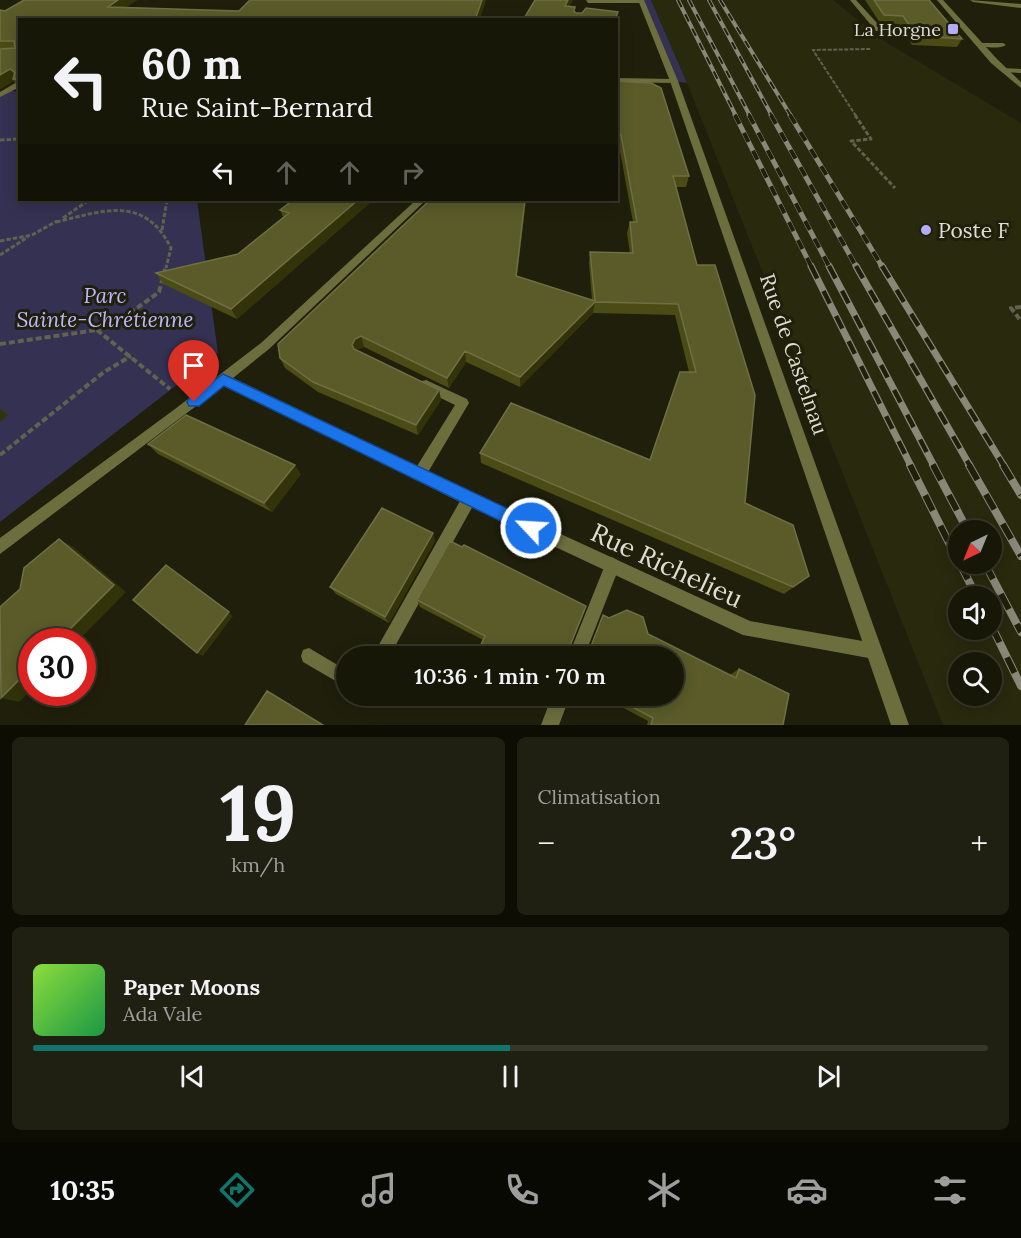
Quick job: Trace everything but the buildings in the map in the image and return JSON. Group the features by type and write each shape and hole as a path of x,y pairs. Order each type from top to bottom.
{"street":[{"path":"853,0 878,30"},
{"path":"939,0 1003,70 1021,86"},
{"path":"973,0 1021,6"},
{"path":"583,10 588,1 641,1"},
{"name":"Rue de Castelnau","path":"641,1 674,81 900,725"},
{"path":"980,44 1003,45"},
{"path":"1003,70 1021,71"},
{"path":"618,80 674,81"},
{"path":"0,95 18,85"},
{"path":"0,547 180,413 265,346 420,201"},
{"path":"413,378 463,402 419,475"},
{"name":"Rue Richelieu","path":"223,379 469,499 749,629 815,643 874,651"},
{"path":"386,646 469,499"},
{"path":"580,646 612,566"},
{"path":"309,656 336,673"},
{"path":"550,725 557,706"}],"path":[{"path":"877,48 813,50 871,139 851,141 895,188"},
{"path":"0,140 18,139"},
{"path":"0,255 88,201"},
{"path":"162,230 168,201"},
{"path":"0,344 97,330 126,316 159,292 171,248 162,230 137,213 112,209 56,222"},
{"path":"0,241 32,234"},
{"path":"1021,307 1011,308 1021,321"},
{"path":"97,330 170,388 168,406 180,413"},
{"path":"0,455 104,372 131,356"}],"shaded area":[{"path":"651,0 833,0 884,41 1021,123 1021,725 943,725 687,83"}],"green space":[{"path":"641,0 651,0 687,83 674,81"},
{"name":"Parc Sainte-Chrétienne","path":"8,90 18,92 18,201 197,201 218,353 0,522 0,95"}],"railway":[{"path":"678,0 736,116"},
{"path":"689,0 750,116"},
{"path":"709,0 772,116"},
{"path":"720,0 791,116"},
{"path":"735,115 812,268"},
{"path":"749,115 830,268"},
{"path":"771,115 857,268"},
{"path":"790,115 883,268"},
{"path":"829,266 934,466"},
{"path":"856,266 970,466"},
{"path":"882,266 1004,466"},
{"path":"812,268 911,466"},
{"path":"910,465 948,541"},
{"path":"933,465 962,520"},
{"path":"969,465 1021,556"},
{"path":"1003,465 1021,495"},
{"path":"965,574 971,586"},
{"path":"990,574 1021,632"},
{"path":"998,640 1021,686"}],"place":[{"name":"La Horgne","path":"953,29"},
{"name":"Poste F","path":"926,230"}],"route":[{"path":"194,402 223,379 531,528"}]}
